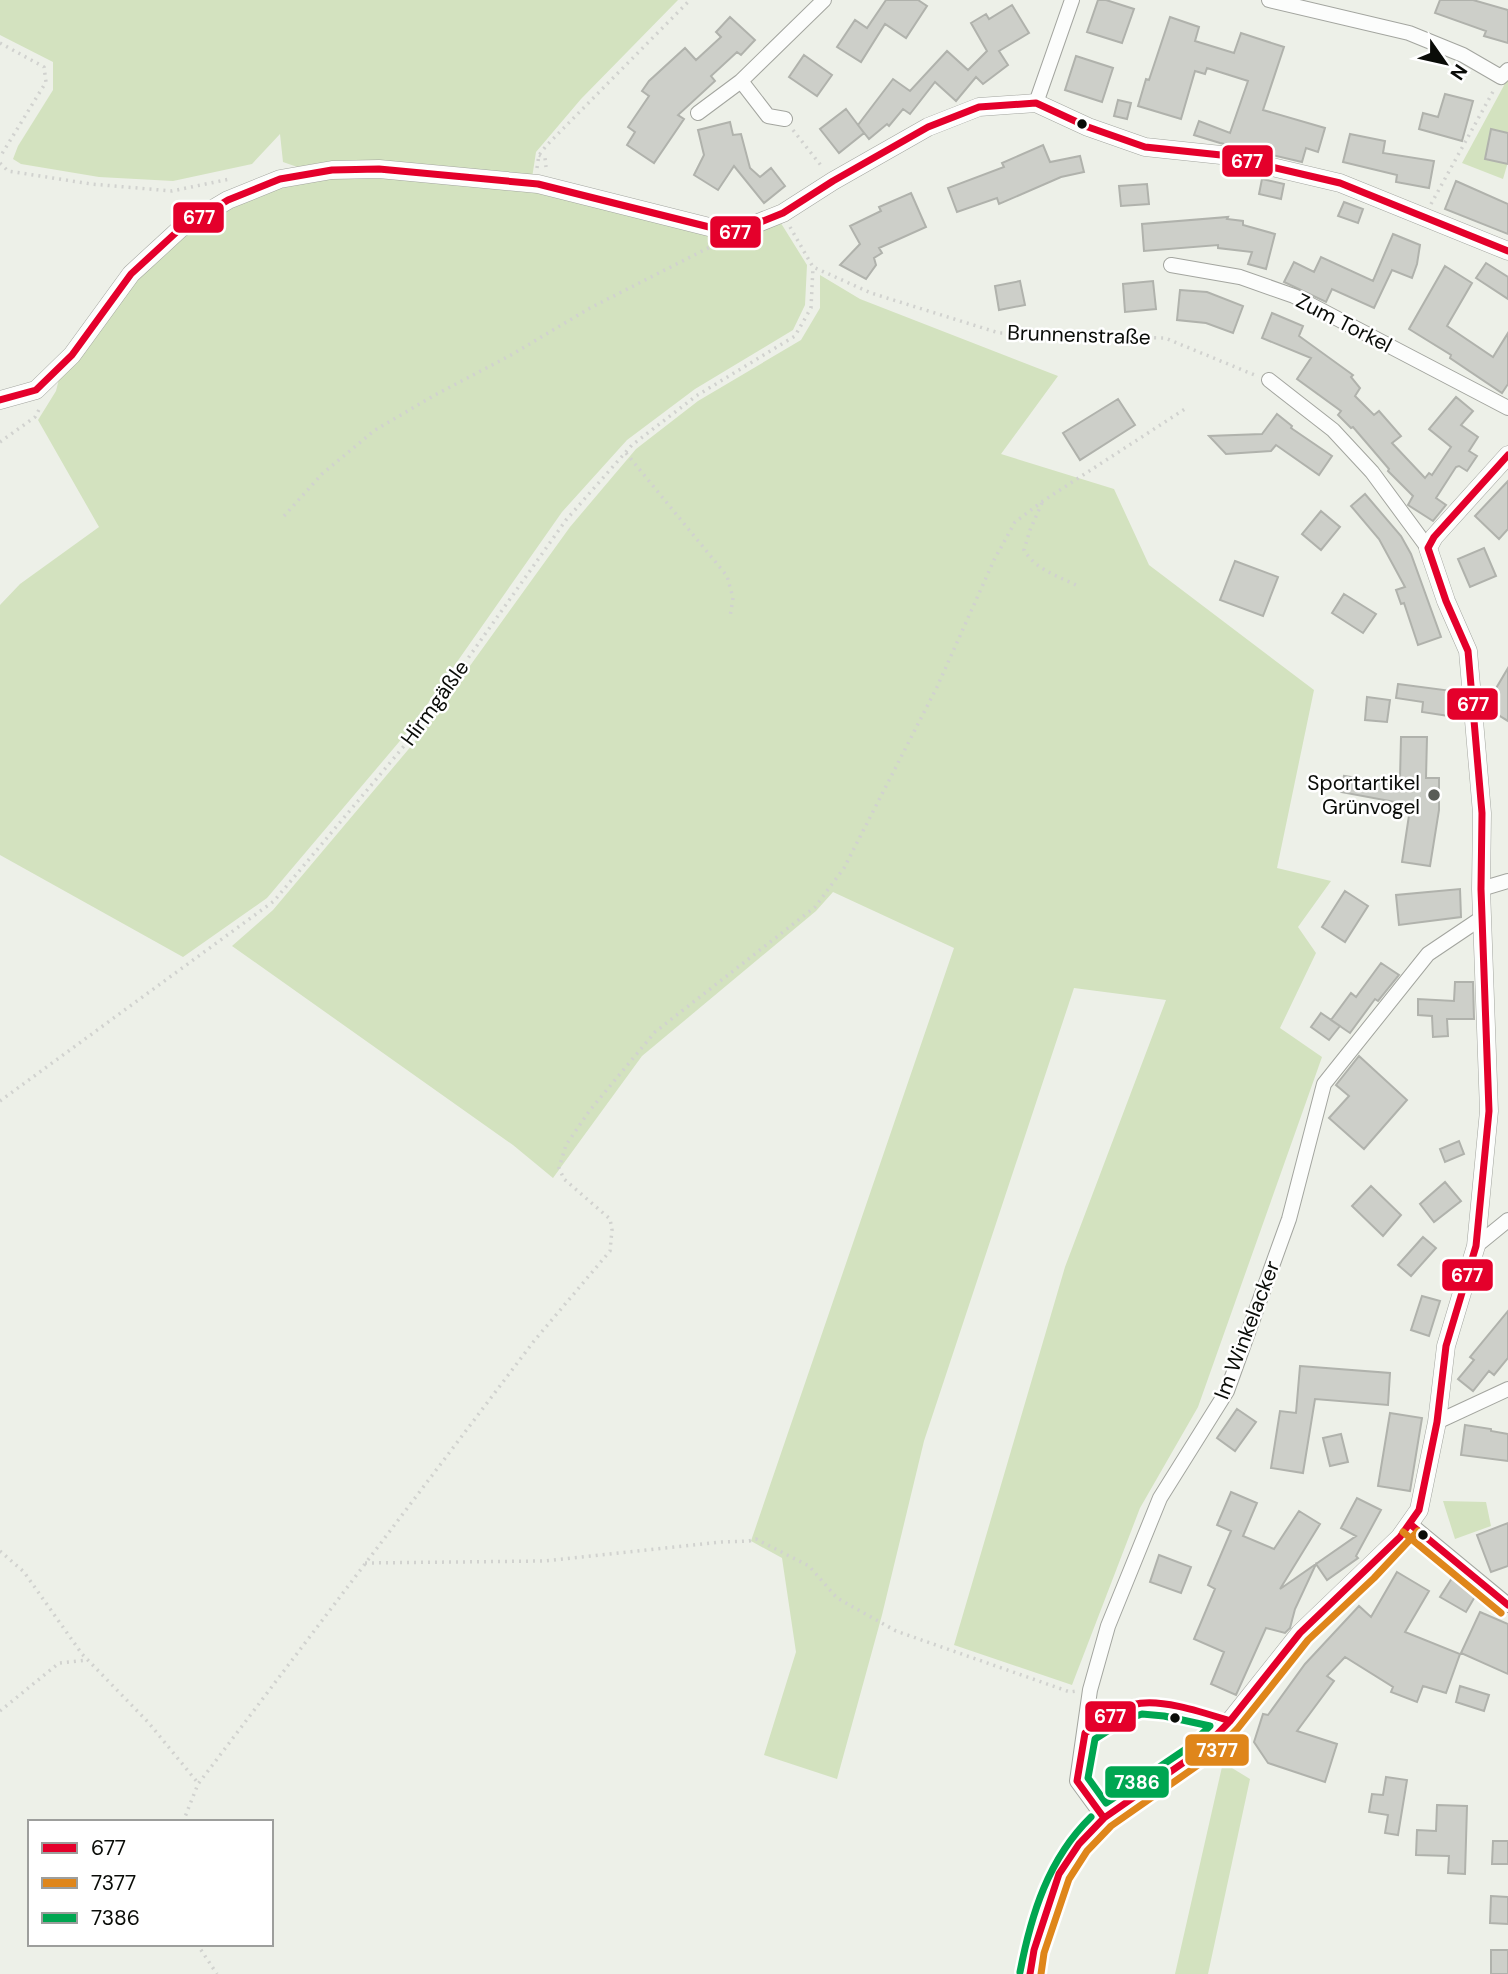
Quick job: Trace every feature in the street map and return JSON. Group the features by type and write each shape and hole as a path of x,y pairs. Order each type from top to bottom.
{"street":[{"path":"698,113 741,80 824,0"},
{"path":"1036,103 1072,0"},
{"path":"1269,0 1409,33 1505,73"},
{"path":"741,80 768,116 785,119"},
{"path":"0,400 36,390 72,355 131,274 181,228 228,201 280,179 332,170 379,169 538,184 733,233 783,213 928,127 979,107 1036,103 1088,127 1144,147 1222,155 1340,183 1508,251"},
{"name":"Zum Torkel","path":"1171,265 1240,277 1294,296 1508,408"},
{"path":"1030,1974 1034,1950 1059,1874 1079,1844 1104,1818 1203,1749 1230,1721 1300,1633 1367,1570 1410,1524 1419,1510 1437,1422 1446,1346 1476,1246 1489,1111 1481,889 1482,813 1468,651 1446,601 1428,548 1372,472 1333,430 1269,380"},
{"path":"1428,548 1434,537 1508,455"},
{"path":"1481,889 1508,881"},
{"name":"Im Winkelacker","path":"1104,1818 1077,1781 1090,1690 1108,1626 1160,1498 1227,1391 1289,1219 1324,1084 1428,954 1483,918"},
{"path":"1476,1246 1508,1220"},
{"path":"1437,1422 1508,1389"},
{"path":"1410,1524 1508,1605"}],"lane":[{"path":"1085,1733 1135,1703 1208,1713 1230,1721"}],"path":[{"path":"538,184 539,155 546,146 690,0"},
{"path":"0,43 44,67 46,82 0,157"},
{"path":"1423,217 1505,73"},
{"path":"785,119 833,181"},
{"path":"539,155 545,158 547,167"},
{"path":"0,163 8,171 36,176 172,191 240,177"},
{"path":"783,213 813,267"},
{"path":"284,516 322,474 374,430 590,308 715,245 733,233"},
{"name":"Brunnenstraße","path":"813,267 871,293 999,333 1165,338 1269,380"},
{"name":"Hirmgäßle","path":"0,1101 274,901 415,733 566,520 632,445 696,396 795,337 811,308 813,267"},
{"path":"0,442 35,417 45,400"},
{"path":"184,1820 198,1784 534,1341 610,1251 610,1219 564,1179 559,1168 566,1145 590,1110 655,1032 815,907 844,868 937,687 994,560 1015,522 1188,407"},
{"path":"626,453 697,543 727,576 733,598 730,617"},
{"path":"1043,501 1024,550 1031,562 1078,586"},
{"path":"365,1563 544,1561 756,1539 809,1566 837,1598 896,1631 1070,1692 1090,1690"},
{"path":"0,1551 24,1572 88,1660 148,1722 198,1784"},
{"path":"0,1711 59,1663 88,1660"},
{"path":"198,1946 217,1974"}],"green space":[{"path":"0,0 678,0 581,99 536,152 532,178 303,169 283,162 280,134 252,164 173,181 99,177 21,164 13,159 18,146 53,90 53,62 0,35"},
{"path":"1508,78 1508,162 1503,179 1462,163"},
{"path":"331,175 382,176 540,189 734,237 779,220 807,265 805,305 793,330 695,389 627,440 562,512 410,729 267,898 183,957 0,855 0,605 20,584 99,527 38,420 56,391 59,379 134,280 184,234 228,207 281,184"},
{"path":"820,275 860,299 1058,376 1001,454 1114,489 1149,565 1314,690 1277,868 1331,881 1298,927 1316,953 1280,1028 1322,1057 1198,1407 1140,1508 1072,1685 954,1645 1065,1267 1166,1000 1074,988 924,1441 882,1615 837,1779 764,1755 796,1652 782,1558 751,1541 954,948 833,892 816,911 642,1056 553,1178 513,1145 232,946 273,910 418,738 570,527 636,449 698,401 801,340 820,308"},
{"path":"1443,1501 1486,1502 1491,1526 1455,1539"},
{"path":"1224,1758 1232,1768 1250,1779 1208,1974 1175,1974"}],"building":[{"path":"886,0 918,0 927,6 906,38 885,24 861,62 837,47 855,20 867,28"},
{"path":"1098,0 1134,9 1122,43 1087,32"},
{"path":"1440,0 1473,0 1508,10 1508,43 1484,36 1486,31 1435,13"},
{"path":"1012,5 1029,33 999,51 1008,65 983,84 976,77 956,101 935,82 910,114 903,109 889,126 887,124 869,139 858,125 893,79 910,91 947,51 968,70 987,51 971,23 986,14 989,19"},
{"path":"730,17 755,40 741,55 737,52 711,76 715,81 678,115 684,119 654,163 627,145 635,132 628,127 649,96 642,91 649,81 685,48 696,60 721,37 716,32"},
{"path":"1170,17 1199,27 1195,41 1234,53 1241,33 1284,47 1263,110 1325,128 1318,152 1306,148 1302,162 1194,135 1199,121 1230,133 1248,81 1207,68 1205,74 1195,71 1181,119 1138,106"},
{"path":"804,55 832,75 817,96 789,77"},
{"path":"1076,56 1113,68 1102,102 1065,90"},
{"path":"1445,94 1473,101 1462,141 1419,129 1423,113 1438,117"},
{"path":"1118,100 1131,103 1127,119 1114,116"},
{"path":"846,109 864,133 839,153 820,129"},
{"path":"730,122 733,135 741,134 750,168 760,177 771,168 785,186 764,203 734,166 718,190 694,175 704,155 698,130"},
{"path":"1491,129 1508,133 1508,164 1485,159"},
{"path":"1350,134 1385,141 1383,153 1434,161 1429,188 1396,182 1397,175 1343,162"},
{"path":"1043,145 1050,162 1080,156 1084,172 1061,177 999,204 997,198 957,212 948,188 1004,167 1002,163"},
{"path":"1262,179 1284,184 1281,199 1259,194"},
{"path":"1456,181 1508,204 1508,234 1445,209"},
{"path":"1147,184 1149,204 1121,206 1119,186"},
{"path":"911,193 926,227 879,248 882,253 874,258 876,265 866,279 840,265 860,244 850,226 881,211 879,207"},
{"path":"1344,202 1363,209 1358,223 1338,216"},
{"path":"1228,217 1227,219 1243,221 1243,225 1275,234 1266,269 1248,264 1252,252 1218,248 1218,245 1144,251 1142,224"},
{"path":"1393,234 1420,245 1417,264 1412,278 1392,270 1374,308 1332,289 1326,302 1284,282 1294,262 1314,272 1321,257 1373,281"},
{"path":"1486,263 1508,277 1508,299 1476,278"},
{"path":"1445,266 1472,283 1447,326 1493,357 1508,333 1508,384 1502,393 1450,358 1451,355 1409,329"},
{"path":"1020,281 1025,305 999,310 995,286"},
{"path":"1153,281 1156,309 1125,312 1123,284"},
{"path":"1180,290 1207,292 1243,306 1233,333 1206,323 1177,320"},
{"path":"1272,313 1303,326 1299,336 1353,375 1351,377 1360,388 1355,396 1374,415 1379,411 1401,436 1392,443 1425,478 1429,473 1432,475 1451,447 1429,429 1456,397 1473,411 1461,425 1478,437 1469,451 1477,456 1467,471 1456,467 1436,498 1446,505 1433,521 1408,505 1413,496 1388,471 1353,427 1338,415 1341,411 1297,379 1311,358 1262,338"},
{"path":"1118,399 1135,425 1080,460 1063,433"},
{"path":"1277,414 1292,426 1291,428 1332,456 1319,475 1276,445 1271,451 1226,454 1209,436 1262,434"},
{"path":"1508,481 1508,529 1499,539 1475,516"},
{"path":"1365,494 1401,536 1411,554 1441,637 1418,645 1404,603 1401,604 1396,590 1405,587 1379,539 1351,506"},
{"path":"1321,511 1340,527 1321,550 1302,534"},
{"path":"1484,548 1496,576 1470,587 1458,559"},
{"path":"1235,561 1278,577 1263,616 1220,600"},
{"path":"1344,594 1376,614 1363,633 1332,613"},
{"path":"1508,668 1508,721 1485,707"},
{"path":"1398,684 1452,691 1449,716 1422,712 1423,702 1396,698"},
{"path":"1367,697 1390,700 1387,722 1365,720"},
{"path":"1401,737 1427,737 1426,778 1439,778 1439,810 1430,866 1402,862 1411,802 1395,802 1341,792 1344,776 1396,784 1396,778 1400,778"},
{"path":"1460,889 1461,917 1399,925 1396,895"},
{"path":"1345,891 1368,906 1345,942 1322,927"},
{"path":"1381,963 1399,975 1378,1001 1375,999 1350,1033 1331,1020 1351,993 1356,997"},
{"path":"1455,982 1473,982 1474,1019 1447,1019 1448,1036 1433,1037 1432,1016 1418,1015 1418,999 1454,1001"},
{"path":"1321,1013 1340,1026 1329,1040 1311,1027"},
{"path":"1359,1056 1407,1100 1364,1149 1329,1118 1349,1096 1336,1085"},
{"path":"1459,1141 1464,1154 1445,1162 1440,1149"},
{"path":"1445,1182 1461,1201 1434,1222 1420,1204"},
{"path":"1371,1186 1401,1215 1383,1236 1352,1206"},
{"path":"1423,1237 1436,1248 1411,1276 1398,1265"},
{"path":"1422,1296 1440,1301 1429,1336 1411,1330"},
{"path":"1508,1311 1508,1358 1494,1375 1489,1371 1473,1391 1458,1379 1474,1360 1470,1357"},
{"path":"1300,1366 1390,1373 1388,1405 1315,1399 1303,1473 1271,1468 1280,1411 1296,1413"},
{"path":"1237,1409 1256,1422 1235,1451 1217,1438"},
{"path":"1390,1413 1422,1418 1410,1491 1378,1486"},
{"path":"1465,1425 1508,1434 1508,1461 1461,1455"},
{"path":"1341,1434 1348,1462 1330,1466 1323,1438"},
{"path":"1231,1492 1257,1503 1243,1536 1274,1549 1299,1511 1320,1524 1280,1589 1356,1536 1341,1528 1357,1498 1381,1510 1356,1556 1358,1558 1327,1580 1316,1564 1295,1609 1290,1628 1285,1633 1266,1628 1236,1695 1211,1684 1224,1652 1194,1639 1215,1589 1208,1585 1231,1531 1217,1525"},
{"path":"1508,1523 1508,1566 1491,1572 1477,1535"},
{"path":"1159,1555 1191,1567 1181,1593 1150,1582"},
{"path":"1397,1572 1429,1591 1405,1632 1460,1654 1446,1693 1423,1686 1417,1702 1391,1692 1393,1687 1345,1657 1327,1676 1334,1681 1297,1731 1337,1744 1325,1782 1268,1763 1254,1742 1263,1714 1268,1715 1305,1664 1359,1606 1371,1617"},
{"path":"1452,1578 1477,1593 1466,1612 1440,1597"},
{"path":"1480,1612 1508,1624 1508,1674 1461,1653"},
{"path":"1460,1686 1489,1695 1484,1711 1456,1702"},
{"path":"1386,1777 1407,1780 1398,1835 1385,1833 1388,1815 1369,1812 1372,1794 1383,1795"},
{"path":"1437,1805 1467,1806 1465,1874 1448,1873 1449,1856 1416,1855 1417,1830 1436,1831"},
{"path":"1493,1841 1508,1841 1508,1864 1492,1864"},
{"path":"1491,1896 1508,1897 1508,1924 1490,1923"},
{"path":"1491,1950 1508,1950 1508,1974 1491,1974"}],"transit line":[{"name":"677","path":"0,400 36,390 72,355 131,274 181,228 228,200 280,179 332,170 379,169 538,184 733,233 783,213 928,127 979,107 1036,103 1088,127 1145,147 1221,155 1340,183 1508,251"},
{"name":"677","path":"1030,1974 1034,1950 1059,1874 1079,1844 1104,1818 1203,1749 1230,1721 1300,1633 1400,1537 1419,1510 1437,1422 1446,1346 1476,1246 1489,1111 1481,889 1482,813 1468,651 1446,601 1428,548 1434,537 1508,455"},
{"name":"677","path":"1410,1524 1508,1605"},
{"name":"7377","path":"1041,1974 1044,1953 1069,1879 1087,1851 1111,1826 1211,1756 1238,1728 1308,1640 1374,1578 1418,1531"},
{"name":"7377","path":"1403,1532 1501,1613"},
{"name":"677","path":"1104,1818 1077,1781 1085,1733 1120,1711 1143,1703 1182,1707 1230,1721"},
{"name":"7386","path":"1142,1714 1210,1726 1186,1749 1106,1803 1088,1778 1095,1739 1125,1720 1142,1714"},
{"name":"7386","path":"1020,1972 1036,1909 1053,1869 1076,1833 1091,1817"}],"place":[{"name":"Sportartikel Grünvogel","path":"1434,795"}]}
